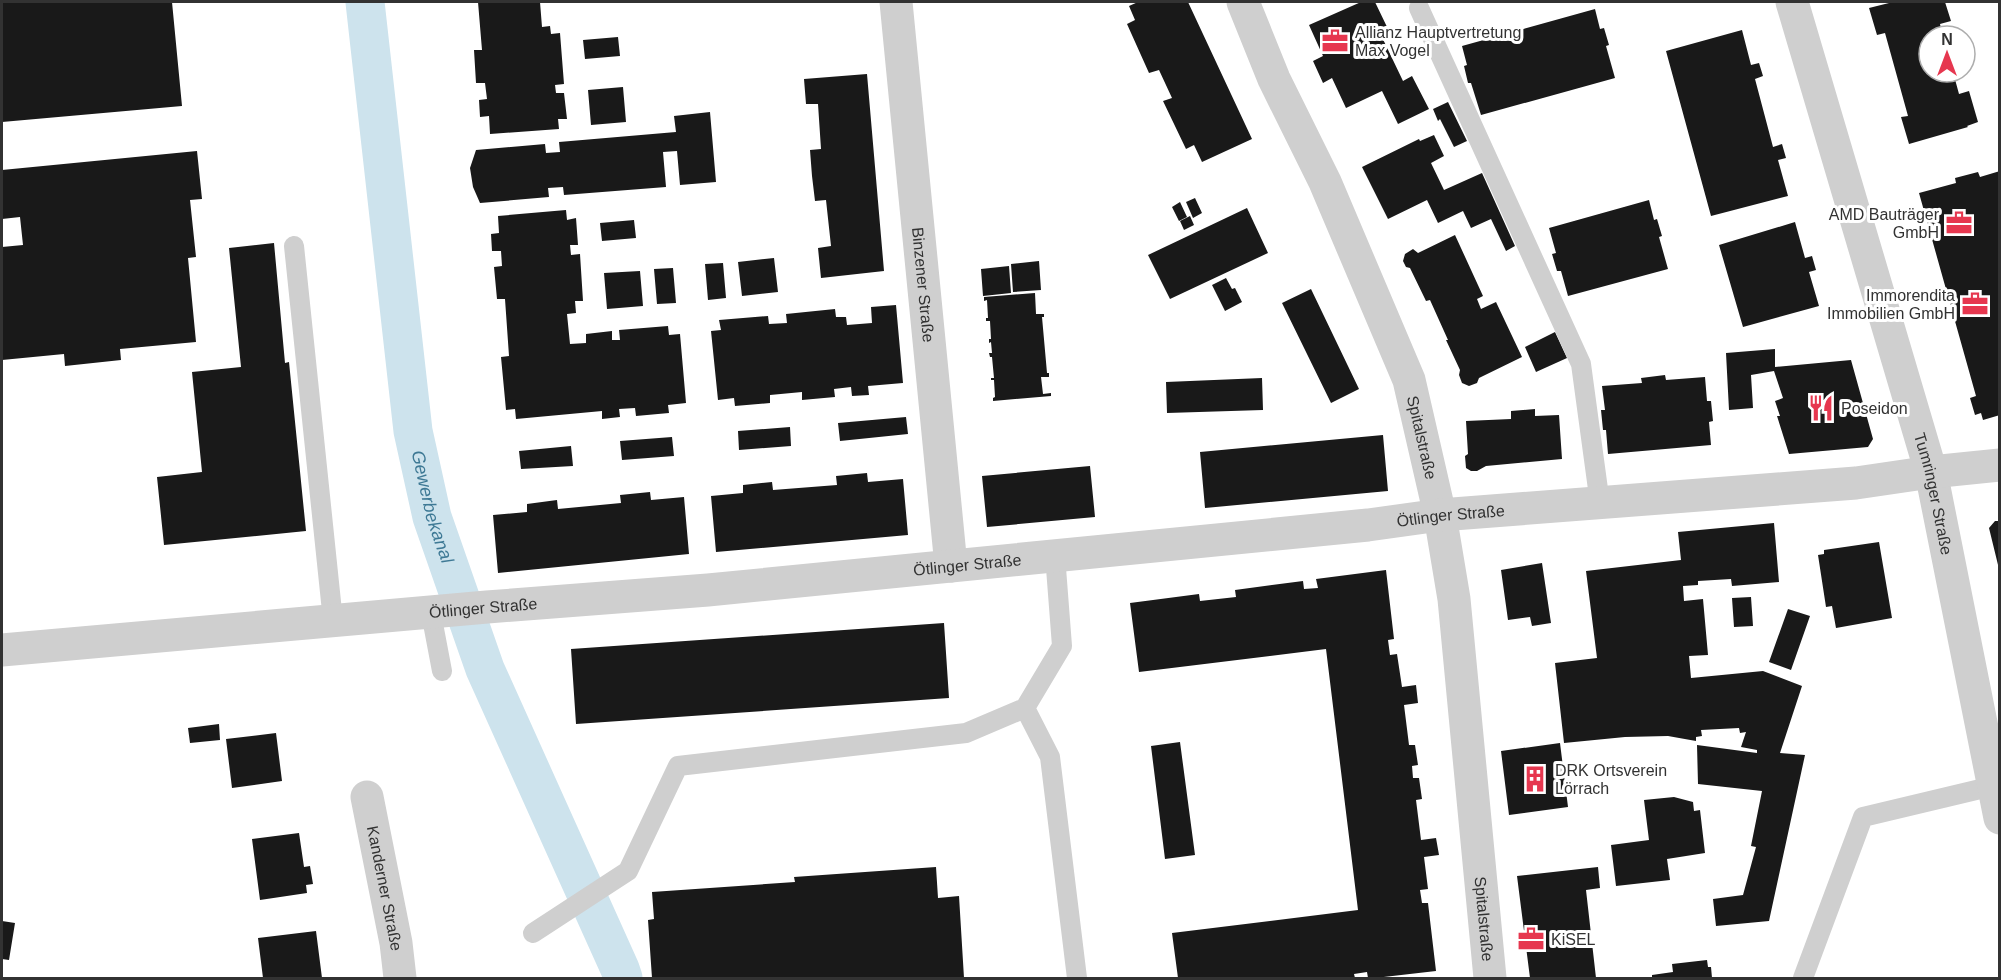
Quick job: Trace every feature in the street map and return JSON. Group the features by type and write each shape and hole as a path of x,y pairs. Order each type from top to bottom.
{"street":[{"name":"Binzener Straße","path":"896,2 951,566"},
{"name":"Spitalstraße","path":"1244,2 1274,80 1325,182 1409,380 1440,515 1454,599 1490,978"},
{"name":"Tumringer Straße","path":"1792,2 1931,472 2000,818"},
{"name":"Ötlinger Straße","path":"2,650 708,590 1368,525 1440,515 1856,483 2000,465"},
{"name":"Kanderner Straße","path":"367,797 396,943 400,978"}],"lane":[{"path":"1419,9 1581,364 1600,504"},
{"path":"294,246 333,621"},
{"path":"533,933 628,871 678,766 966,733 1025,708 1062,646 1055,555"},
{"path":"437,613 442,671"},
{"path":"1025,708 1050,757 1077,978"},
{"path":"1803,978 1863,817 1993,786"}],"building":[{"path":"2,2 172,2 182,106 2,122"},
{"path":"478,2 540,2 542,27 550,26 551,34 560,33 564,84 555,85 556,93 564,93 567,119 558,119 559,129 490,134 489,116 480,117 479,100 487,99 485,83 476,83 474,50 482,50"},
{"path":"1138,2 1188,2 1252,139 1202,162 1194,145 1186,149 1163,101 1172,98 1159,70 1149,73 1127,24 1135,20 1129,6"},
{"path":"1361,2 1375,2 1388,29 1380,33 1403,81 1412,76 1429,109 1398,124 1382,91 1346,108 1332,78 1323,83 1313,61 1323,56 1309,25"},
{"path":"1893,2 1945,2 1951,21 1940,24 1917,24 1917,84 1956,84 1959,94 1969,91 1978,122 1909,144 1901,117 1908,116 1885,33 1877,35 1869,8"},
{"path":"1595,9 1600,29 1604,28 1609,45 1606,46 1615,78 1481,115 1471,83 1468,83 1464,66 1467,65 1462,46"},
{"path":"1742,30 1751,65 1759,63 1763,76 1755,79 1773,147 1782,144 1786,158 1778,160 1788,196 1711,216 1666,51"},
{"path":"618,37 620,56 585,59 583,40"},
{"path":"867,74 884,271 821,278 818,248 831,246 826,200 815,201 812,176 810,150 821,149 818,104 806,104 804,79"},
{"path":"623,87 626,122 591,125 588,90"},
{"path":"1448,102 1467,141 1454,147 1433,109"},
{"path":"710,112 716,182 680,185 677,151 663,152 666,187 564,195 563,187 548,188 549,197 480,203 473,187 470,168 476,150 545,144 546,153 560,152 559,142 676,132 674,116"},
{"path":"1434,135 1444,156 1431,163 1444,190 1482,173 1515,246 1506,251 1491,219 1471,228 1463,211 1438,223 1427,200 1388,219 1362,167 1419,139 1420,141"},
{"path":"197,151 202,199 190,200 196,257 188,258 196,342 120,349 121,360 65,366 64,354 2,360 2,247 23,245 20,217 2,219 2,170"},
{"path":"2000,171 2000,415 1983,420 1981,413 1975,415 1970,398 1976,396 1919,193 1956,183 1955,178 1978,172 1980,177"},
{"path":"1195,198 1202,213 1193,218 1186,202"},
{"path":"1649,200 1654,220 1657,219 1662,236 1659,237 1668,269 1568,296 1561,271 1557,271 1552,254 1556,253 1549,228"},
{"path":"1180,202 1187,217 1179,221 1172,207"},
{"path":"1247,208 1268,253 1170,299 1148,255"},
{"path":"566,210 567,220 576,218 578,245 570,245 571,255 580,254 583,301 575,301 576,313 567,314 570,344 586,343 586,334 612,331 612,340 620,340 619,330 668,326 669,335 680,334 686,403 668,405 669,413 636,416 635,408 619,409 620,417 602,419 602,411 516,419 515,409 506,410 501,357 509,356 505,299 497,299 494,267 502,266 501,251 492,251 491,234 499,233 498,216"},
{"path":"1190,216 1194,225 1184,230 1180,221"},
{"path":"634,220 636,238 602,241 600,223"},
{"path":"1795,222 1805,258 1812,256 1816,270 1809,272 1819,306 1743,327 1719,245"},
{"path":"1455,235 1483,296 1477,299 1481,309 1496,302 1522,357 1479,378 1477,383 1469,386 1462,383 1460,370 1430,300 1426,301 1410,268 1406,267 1403,261 1405,254 1413,249 1418,253"},
{"path":"274,243 285,363 289,362 306,531 164,545 157,477 202,472 192,372 241,367 229,248"},
{"path":"774,258 778,292 742,296 738,262"},
{"path":"1039,261 1041,290 1013,292 1011,264"},
{"path":"723,263 726,298 708,300 705,264"},
{"path":"1009,266 1011,293 983,296 981,269"},
{"path":"673,268 676,303 657,304 654,269"},
{"path":"640,271 643,306 607,309 604,273"},
{"path":"1226,278 1232,289 1235,288 1242,302 1225,311 1212,285"},
{"path":"1311,289 1359,389 1331,403 1282,303"},
{"path":"1035,293 1036,314 1044,314 1042,317 1047,373 1049,373 1049,377 1041,377 1043,394 1051,393 1051,396 993,401 995,397 994,380 991,378 994,378 992,357 989,353 992,353 991,342 989,343 991,339 990,321 986,321 988,318 987,300 984,301 984,297"},
{"path":"896,305 903,383 868,386 869,395 852,396 851,387 834,389 835,397 802,400 802,392 770,395 770,403 735,406 734,398 718,400 711,331 721,330 719,320 768,316 769,324 787,323 786,314 835,309 836,317 846,317 847,325 872,323 871,307"},
{"path":"1555,332 1567,358 1536,372 1525,347"},
{"name":"Poseidon","path":"1775,349 1775,367 1851,360 1873,439 1868,447 1789,454 1777,416 1780,416 1775,401 1783,398 1774,371 1751,375 1753,408 1729,410 1726,353"},
{"path":"1665,375 1666,380 1705,377 1707,401 1711,401 1713,421 1709,422 1711,445 1608,454 1601,410 1605,410 1602,386 1642,383 1641,378"},
{"path":"1262,378 1263,410 1167,413 1166,382"},
{"path":"1535,409 1535,416 1559,415 1562,459 1486,466 1477,471 1466,468 1465,456 1468,454 1466,421 1511,419 1511,411"},
{"path":"906,417 908,434 840,441 838,423"},
{"path":"790,427 791,446 739,450 738,431"},
{"path":"1383,435 1388,491 1205,508 1200,452"},
{"path":"672,437 674,456 622,460 620,441"},
{"path":"571,446 573,466 521,469 519,451"},
{"path":"1090,466 1095,517 987,527 982,476"},
{"path":"867,473 868,482 903,479 908,535 716,552 711,496 743,493 743,485 772,482 773,490 837,485 836,476"},
{"path":"650,492 651,500 684,497 689,554 498,573 493,515 527,512 527,504 557,500 558,509 621,503 620,495"},
{"path":"1995,521 2000,521 1999,569 1989,528"},
{"path":"1774,523 1779,582 1732,586 1731,579 1698,581 1698,585 1683,586 1684,601 1703,599 1708,655 1689,656 1691,678 1763,671 1802,686 1780,753 1805,755 1769,921 1716,926 1713,899 1743,895 1756,847 1751,846 1762,791 1698,784 1697,745 1757,753 1757,750 1741,747 1746,732 1740,733 1739,728 1701,730 1702,736 1696,737 1696,741 1668,736 1625,737 1564,743 1555,663 1597,658 1586,571 1681,560 1678,532"},
{"path":"1879,542 1892,618 1836,628 1832,606 1826,607 1818,555 1824,554 1824,550"},
{"path":"1542,563 1551,623 1532,626 1530,617 1508,620 1501,570"},
{"path":"1386,570 1394,639 1388,640 1390,655 1397,654 1402,687 1416,685 1418,703 1404,705 1409,745 1415,745 1418,765 1412,766 1413,778 1419,778 1422,799 1416,800 1421,840 1436,838 1439,855 1424,857 1428,889 1420,890 1422,903 1428,903 1436,971 1375,978 1368,978 1367,972 1354,974 1355,978 1178,978 1172,933 1358,910 1326,649 1139,672 1130,603 1199,594 1200,601 1236,597 1235,590 1303,581 1304,589 1318,588 1316,579"},
{"path":"1751,597 1753,626 1734,627 1732,598"},
{"path":"1788,609 1810,616 1791,670 1769,662"},
{"path":"944,623 949,698 576,724 571,649"},
{"path":"219,724 220,740 190,743 188,728"},
{"path":"276,733 282,781 232,788 226,739"},
{"path":"1180,742 1195,855 1165,859 1151,746"},
{"name":"DRK Ortsverein Lörrach","path":"1560,743 1568,807 1509,815 1501,751"},
{"path":"1674,797 1693,802 1694,811 1700,810 1705,853 1667,859 1670,880 1616,886 1611,845 1649,840 1644,800"},
{"path":"299,833 304,867 310,866 313,884 306,885 307,893 260,900 252,839"},
{"path":"936,867 938,898 959,896 964,978 652,978 648,920 654,919 652,892 795,882 794,877"},
{"path":"1598,867 1600,888 1586,890 1596,978 1530,978 1517,876"},
{"path":"2,921 15,923 9,960 2,959"},
{"path":"316,931 322,978 263,978 258,938"},
{"path":"1707,960 1708,967 1711,967 1712,978 1652,978 1652,975 1673,972 1672,964"}],"waterway":[{"name":"Gewerbekanal","path":"365,2 413,431 432,517 485,669 623,978"}],"place":[{"name":"Allianz Hauptvertretung Max Vogel","path":"1335,41"},
{"name":"AMD Bauträger GmbH","path":"1959,223"},
{"name":"Immorendita Immobilien GmbH","path":"1975,304"},
{"name":"Poseidon","path":"1821,408"},
{"name":"DRK Ortsverein Lörrach","path":"1535,779"},
{"name":"KiSEL","path":"1531,939"}]}
